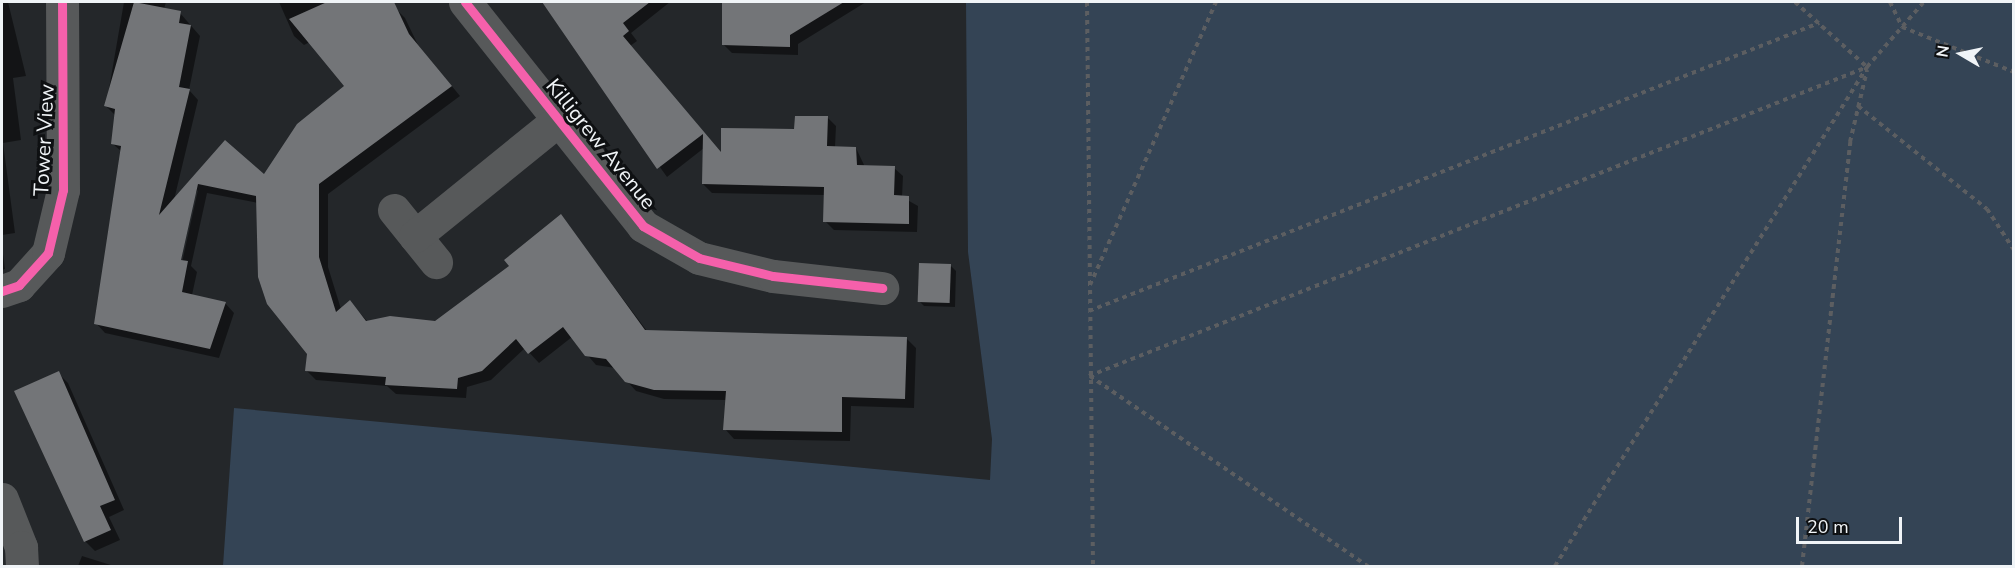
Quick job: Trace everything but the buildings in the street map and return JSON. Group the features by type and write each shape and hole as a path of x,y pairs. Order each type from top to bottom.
{"street":[{"name":"Tower View","path":"2,291 19,285 48,253 63,190 62,2"},
{"name":"Killigrew Avenue","path":"465,2 643,226 699,258 773,276 882,288"},
{"name":"Killigrew Avenue","path":"415,236 558,120"},
{"path":"394,210 436,262"},
{"path":"2,499 21,547 22,567"}],"path":[{"path":"1087,2 1089,376 1093,567"},
{"path":"1089,289 1216,2"},
{"path":"1795,2 1868,67"},
{"path":"1890,2 1902,27 2013,72"},
{"path":"1555,567 1868,67 1924,2"},
{"path":"1089,311 1819,23"},
{"path":"1802,567 1858,106 1868,67"},
{"path":"1089,376 1868,67"},
{"path":"1858,106 1987,209 2013,250"},
{"path":"1089,376 1368,567"}],"shaded area":[{"path":"966,2 2013,2 2013,566 223,566 234,408 990,480 992,439 968,252"}],"cycle path":[{"path":"2,291 19,285 48,253 63,190 62,2"},
{"path":"465,2 643,226 699,258 773,276 882,288"}]}
